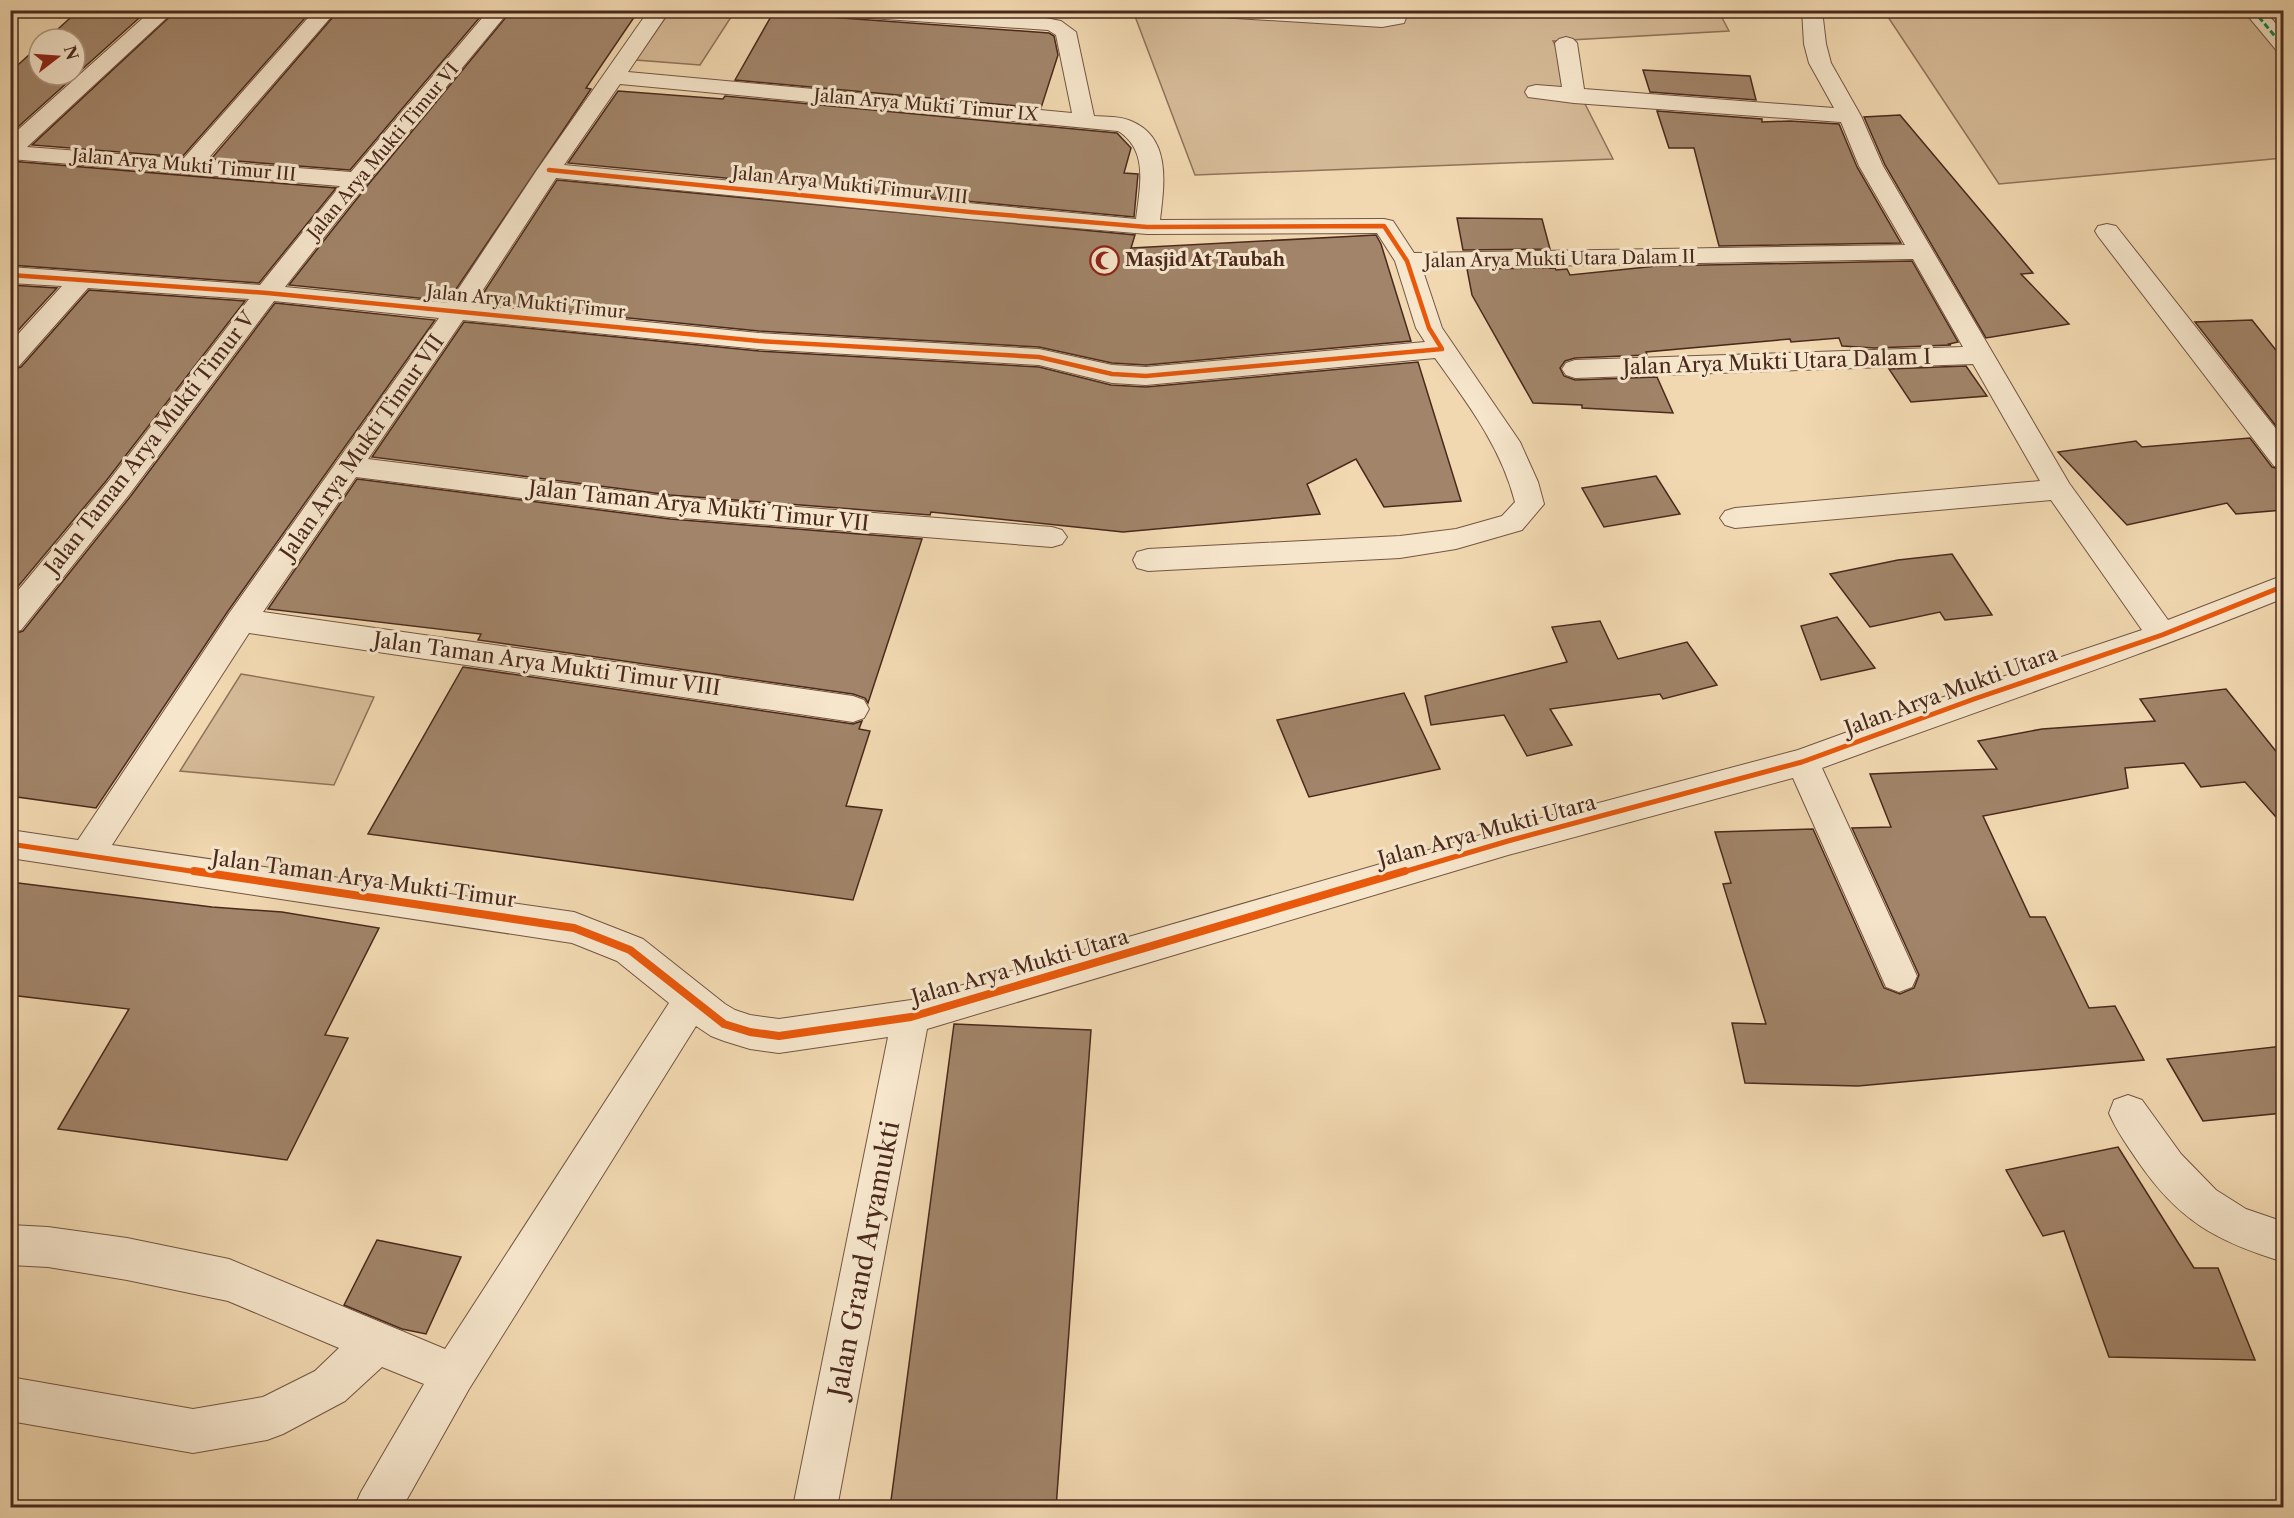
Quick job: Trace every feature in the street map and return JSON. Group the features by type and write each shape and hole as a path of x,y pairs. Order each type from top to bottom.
{"street":[{"path":"10,151 165,10"},
{"path":"190,165 327,10"},
{"name":"Jalan Arya Mukti Timur VI","path":"267,293 357,180 500,10"},
{"name":"Jalan Arya Mukti Timur VII","path":"87,855 241,620 457,310 549,170 660,10"},
{"path":"840,10 1030,21 1054,25 1066,32 1084,119"},
{"path":"1812,10 1815,44 1820,63 1850,116 1871,166 1919,252 2059,489 2162,635"},
{"path":"2253,10 2283,47"},
{"path":"1566,43 1574,96"},
{"name":"Jalan Arya Mukti Timur IX","path":"615,77 1106,121 1134,129 1149,150 1154,165 1147,227"},
{"path":"1536,92 1850,116"},
{"name":"Jalan Arya Mukti Timur III","path":"10,151 357,180"},
{"name":"Jalan Arya Mukti Timur VIII","path":"549,170 970,212 1147,227"},
{"name":"Jalan Arya Mukti Utara Dalam II","path":"1147,227 1384,226 1407,261 1919,252"},
{"path":"2107,231 2283,459"},
{"path":"1148,560 1400,548 1456,539 1512,523 1530,504 1526,487 1501,434 1429,328 1407,261"},
{"name":"Jalan Arya Mukti Timur","path":"10,275 267,293 759,341 1039,357 1112,374 1146,376 1442,349"},
{"path":"10,360 81,281"},
{"name":"Jalan Taman Arya Mukti Timur V","path":"10,622 118,489 267,293"},
{"name":"Jalan Arya Mukti Utara Dalam I","path":"1575,369 1979,355"},
{"name":"Jalan Taman Arya Mukti Timur VII","path":"348,466 670,507 1052,537"},
{"path":"1735,518 2059,489"},
{"name":"Jalan Arya Mukti Utara","path":"691,1001 723,1024 750,1032 779,1036 911,1017 1496,844 1802,762 1974,699 2162,635 2283,586"},
{"name":"Jalan Taman Arya Mukti Timur VIII","path":"241,620 853,709"},
{"path":"1802,762 1899,976"},
{"name":"Jalan Taman Arya Mukti Timur","path":"10,844 574,928 630,950 691,1001"},
{"path":"377,1508 454,1374 691,1001"},
{"name":"Jalan Grand Aryamukti","path":"817,1502 911,1017"},
{"path":"2128,1113 2175,1180 2214,1214 2255,1233 2283,1242"},
{"path":"10,1245 48,1247 127,1259 229,1280 454,1374"},
{"path":"10,1399 193,1431 267,1418 330,1386 376,1343"}],"lane":[{"path":"1203,10 1382,21 1397,19 1401,10"}],"shaded area":[{"path":"1718,10 1729,31 1553,41 1613,159 1195,175 1133,11"},
{"path":"670,11 735,11 700,65 636,60"},
{"path":"1884,11 2283,11 2283,158 1999,184"},
{"path":"241,674 374,697 334,785 180,771"}],"building":[{"path":"79,10 148,10 87,65 87,27 60,27"},
{"path":"177,10 312,10 182,157 32,145"},
{"path":"339,10 486,10 350,170 211,159"},
{"path":"512,10 639,10 586,88 591,89 448,301 289,285 367,186"},
{"path":"773,13 1049,33 1054,36 1058,55 1041,108 735,80"},
{"path":"27,57 27,87 62,87 10,134 10,72"},
{"path":"1643,70 1750,76 1756,100 1650,92"},
{"path":"618,91 723,99 725,96 1117,133 1131,148 1124,173 1138,174 1134,217 568,163"},
{"path":"1657,111 1762,119 1762,122 1839,124 1857,167 1901,243 1719,246 1694,148 1669,148"},
{"path":"1900,115 2033,273 2021,274 2069,324 1986,338 1885,165 1864,117"},
{"path":"10,161 336,188 259,283 10,265"},
{"path":"557,180 1135,235 1131,248 1376,235 1381,244 1411,341 1146,365 1112,363 1039,347 759,331 477,303"},
{"path":"1457,218 1542,219 1550,249 1463,250"},
{"path":"1912,261 1958,342 1949,344 1951,345 1874,348 1842,346 1839,338 1791,342 1790,339 1646,352 1647,355 1575,358 1565,361 1560,368 1564,376 1575,380 1657,377 1673,413 1533,403 1472,295 1467,269 1555,268 1556,270 1567,269 1570,275 1657,266"},
{"path":"10,285 57,288 10,339"},
{"path":"89,290 245,301 106,481 10,596 10,370 21,367"},
{"path":"275,303 435,320 228,611 96,808 10,796 10,635 23,631 130,497"},
{"path":"2252,320 2283,359 2283,435 2195,322"},
{"path":"464,322 759,351 1039,367 1111,385 1146,387 1418,362 1461,501 1384,507 1356,459 1307,484 1320,514 1123,532 931,512 930,515 670,495 372,457"},
{"path":"1966,366 1987,396 1911,402 1889,369"},
{"path":"2250,438 2272,467 2283,470 2283,510 2236,514 2227,503 2127,525 2058,452 2136,441 2142,447"},
{"path":"1656,476 1680,514 1604,527 1582,488"},
{"path":"357,479 670,519 922,539 868,703 865,698 853,694 478,640 481,634 268,609"},
{"path":"1952,554 1992,615 1945,620 1940,612 1870,627 1830,574 1898,560"},
{"path":"1837,617 1875,668 1821,680 1801,626"},
{"path":"1600,621 1618,659 1687,642 1717,685 1663,699 1660,694 1550,709 1572,745 1527,756 1504,715 1431,725 1425,696 1567,662 1552,627"},
{"path":"463,667 853,724 862,721 859,729 870,731 846,806 882,810 853,900 368,834"},
{"path":"2226,689 2283,760 2283,825 2245,782 2201,787 2184,763 2125,768 2128,788 1983,816 2030,917 2045,917 2089,1008 2115,1006 2144,1060 1858,1086 1745,1083 1732,1023 1766,1024 1723,884 1731,883 1715,832 1813,829 1884,988 1900,994 1914,988 1919,975 1852,828 1891,827 1870,774 1997,769 1978,741 2042,729 2155,721 2140,699"},
{"path":"1404,693 1440,769 1309,797 1277,720"},
{"path":"10,882 212,907 282,912 379,928 325,1035 348,1038 287,1160 58,1129 129,1009 10,995"},
{"path":"954,1024 1091,1030 1056,1508 890,1508"},
{"path":"2283,1046 2283,1113 2203,1121 2167,1059"},
{"path":"2118,1147 2194,1268 2218,1268 2255,1360 2109,1357 2064,1231 2043,1236 2006,1170"},
{"path":"377,1240 461,1257 426,1334 402,1329 344,1305"}],"marked path":[{"path":"2253,10 2284,47"}],"cycle path":[{"path":"10,275 267,293 759,341 1039,357 1112,374 1146,376 1442,349 1429,328 1407,261 1384,226 1147,227 970,212 549,170"},
{"path":"10,844 574,928 630,950 724,1024 750,1032 779,1036 911,1017 1508,841 1802,762 1974,699 2162,635 2284,586"}],"place":[{"name":"Masjid At Taubah","path":"1104,260"}]}
